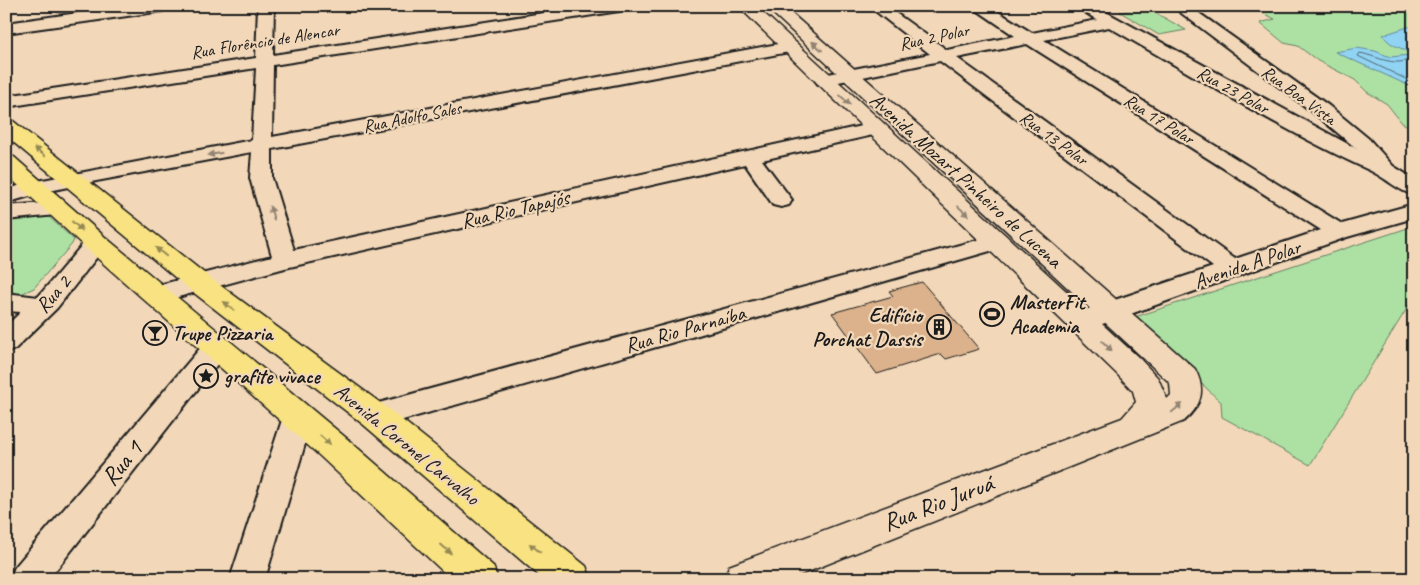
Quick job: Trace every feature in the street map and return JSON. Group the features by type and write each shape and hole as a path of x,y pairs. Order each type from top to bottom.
{"main road":[{"name":"Avenida Mozart Pinheiro de Lucena","path":"746,6 1148,386 1152,402 1147,413 1133,428"},
{"name":"Avenida Mozart Pinheiro de Lucena","path":"773,6 1184,377 1188,391 1184,403 1174,412 1133,428"},
{"name":"Avenida Coronel Carvalho","path":"6,125 199,283 375,416 572,579"},
{"path":"17,175 298,417 472,576"},
{"name":"Rua Rio Juruá","path":"743,579 1133,428"}],"street":[{"path":"54,22 62,6"},
{"path":"6,28 163,6"},
{"path":"266,6 261,178 286,260"},
{"name":"Rua Florêncio de Alencar","path":"6,102 563,6"},
{"name":"Rua Florêncio de Alencar","path":"6,94 618,6"},
{"name":"Rua 13 Polar","path":"876,6 1232,269"},
{"name":"Rua 17 Polar","path":"978,6 1339,232"},
{"name":"Rua 23 Polar","path":"1083,6 1335,147 1386,170"},
{"name":"Rua Boa Vista","path":"1179,6 1322,110 1362,143 1386,170 1414,189"},
{"name":"Rua 2 Polar","path":"824,80 1110,22"},
{"name":"Rua Adolfo Sales","path":"6,197 17,175 73,180 789,47"},
{"name":"Rua Rio Tapajós","path":"156,294 286,260 875,128"},
{"path":"749,156 781,200"},
{"path":"6,214 58,209"},
{"name":"Avenida A Polar","path":"1082,322 1339,232 1414,211"},
{"name":"Rua Rio Parnaíba","path":"375,416 996,242"},
{"name":"Rua 2","path":"6,342 44,306 96,243"},
{"path":"6,302 44,306"},
{"name":"Rua 1","path":"28,579 217,346"},
{"path":"247,579 298,417"}],"green space":[{"path":"1284,6 1414,6 1414,129 1402,123 1387,104 1367,92 1355,80 1318,61 1298,46 1284,43 1260,23 1275,19 1258,11 1287,9"},
{"path":"1145,7 1186,30 1159,35 1120,12"},
{"path":"49,217 74,240 34,288 21,294 6,292 6,218"},
{"path":"1414,226 1414,297 1310,465 1222,417 1221,402 1132,318"}],"water":[{"path":"1411,26 1414,28 1414,88 1335,52 1357,48 1375,51 1390,57 1410,55 1390,43 1383,35"}],"building":[{"path":"922,282 979,349 946,359 941,354 877,374 832,313 893,296 889,291"}],"place":[{"name":"MasterFit Academia","path":"992,314"},
{"name":"Edifício Porchat Dassis","path":"939,327"},
{"name":"Trupe Pizzaria","path":"155,333"},
{"name":"grafite vivace","path":"206,376"}]}
